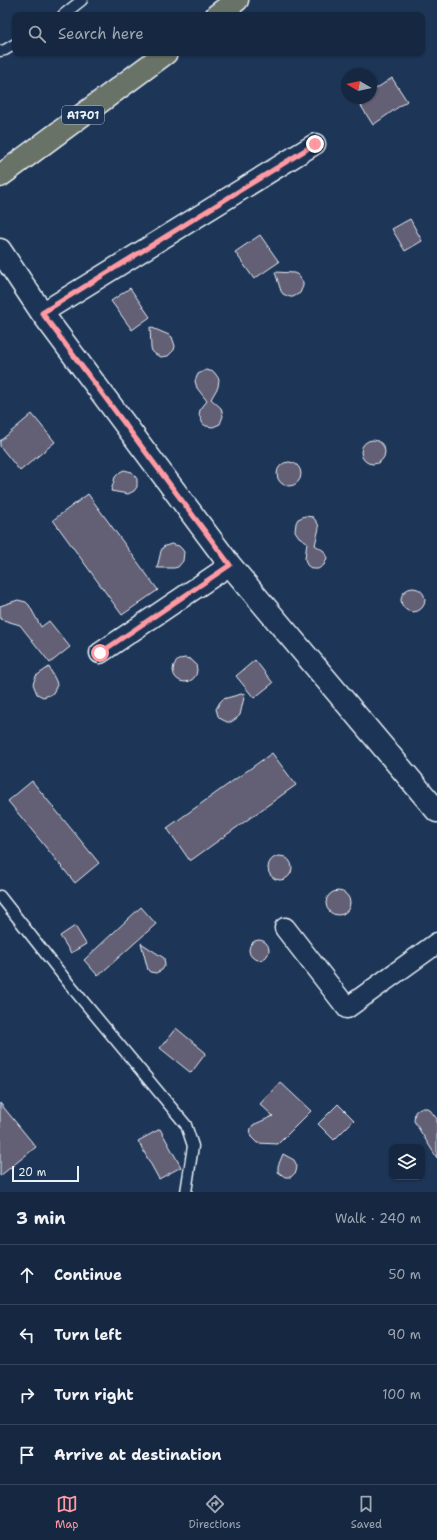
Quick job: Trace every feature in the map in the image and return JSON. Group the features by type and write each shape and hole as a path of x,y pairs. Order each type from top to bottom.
{"main road":[{"path":"221,12 237,0"},
{"name":"A1701","path":"0,176 162,56"}],"street":[{"path":"42,313 315,144"},
{"path":"0,250 42,313 230,565 437,811"},
{"path":"100,653 230,565"},
{"path":"285,928 347,1008 437,943"}],"lane":[{"path":"67,12 82,0"},
{"path":"0,50 5,50 12,46"},
{"path":"0,896 74,990 186,1125 193,1146 186,1192"}],"building":[{"path":"392,78 407,101 373,125 360,104 377,104 377,88"},
{"path":"410,219 422,241 405,251 392,229"},
{"path":"260,235 279,262 254,279 235,252"},
{"path":"275,272 294,273 298,275 303,282 300,293 293,297 283,294"},
{"path":"130,288 150,317 132,330 111,301"},
{"path":"150,327 172,337 175,346 174,350 168,356 161,357 152,351"},
{"path":"206,370 214,372 219,379 218,387 211,399 221,408 223,416 220,424 213,427 203,424 199,415 200,410 207,401 197,388 195,381 198,374"},
{"path":"32,414 55,442 20,471 0,446 0,441"},
{"path":"373,440 378,441 384,447 384,457 378,463 373,464 368,463 362,457 361,452 362,447 368,441"},
{"path":"289,462 294,463 300,469 300,479 294,485 289,486 284,485 278,479 277,474 278,469 284,463"},
{"path":"124,470 132,472 137,479 137,487 134,491 128,494 111,491 115,477"},
{"path":"88,494 158,590 122,615 53,520"},
{"path":"305,516 313,517 318,524 319,528 315,545 324,551 327,558 324,565 318,569 312,569 307,565 305,559 307,542 299,537 295,531 298,519"},
{"path":"171,544 179,546 182,549 184,552 183,561 178,567 157,568 163,547"},
{"path":"413,588 418,589 424,595 424,605 418,611 413,612 408,611 402,605 401,600 402,595 408,589"},
{"path":"18,600 26,602 29,605 41,627 49,621 70,647 50,663 20,625 0,619 0,606"},
{"path":"185,658 190,659 196,665 196,675 190,681 185,682 180,681 174,675 173,670 174,665 180,659"},
{"path":"255,660 273,683 254,698 236,676"},
{"path":"49,667 57,685 53,693 43,697 37,694 33,684 36,676"},
{"path":"245,693 240,715 237,718 231,722 227,722 218,716 216,709 223,699"},
{"path":"272,753 296,785 190,861 167,828"},
{"path":"32,781 99,863 75,883 8,801"},
{"path":"280,856 285,857 291,863 291,873 285,879 280,880 275,879 269,873 268,868 269,863 275,857"},
{"path":"338,891 343,892 349,898 349,908 343,914 338,915 333,914 327,908 326,903 327,898 333,892"},
{"path":"141,907 156,924 98,976 84,960"},
{"path":"75,926 86,944 71,953 60,936"},
{"path":"259,940 266,943 269,950 266,957 259,960 252,957 249,950 252,943"},
{"path":"141,943 164,958 165,965 162,970 156,973 148,970"},
{"path":"176,1028 206,1053 191,1073 160,1048"},
{"path":"280,1082 311,1111 278,1144 257,1143 251,1137 251,1128 253,1125 273,1116 260,1104"},
{"path":"0,1103 36,1147 0,1176"},
{"path":"338,1104 354,1120 334,1140 318,1124"},
{"path":"420,1108 427,1108 437,1119 437,1158 414,1121 415,1112"},
{"path":"160,1129 181,1167 159,1179 138,1141"},
{"path":"283,1154 294,1160 297,1166 296,1172 291,1177 285,1177 278,1172 278,1166"}],"route":[{"path":"100,653 230,565 42,313 315,144"}]}
